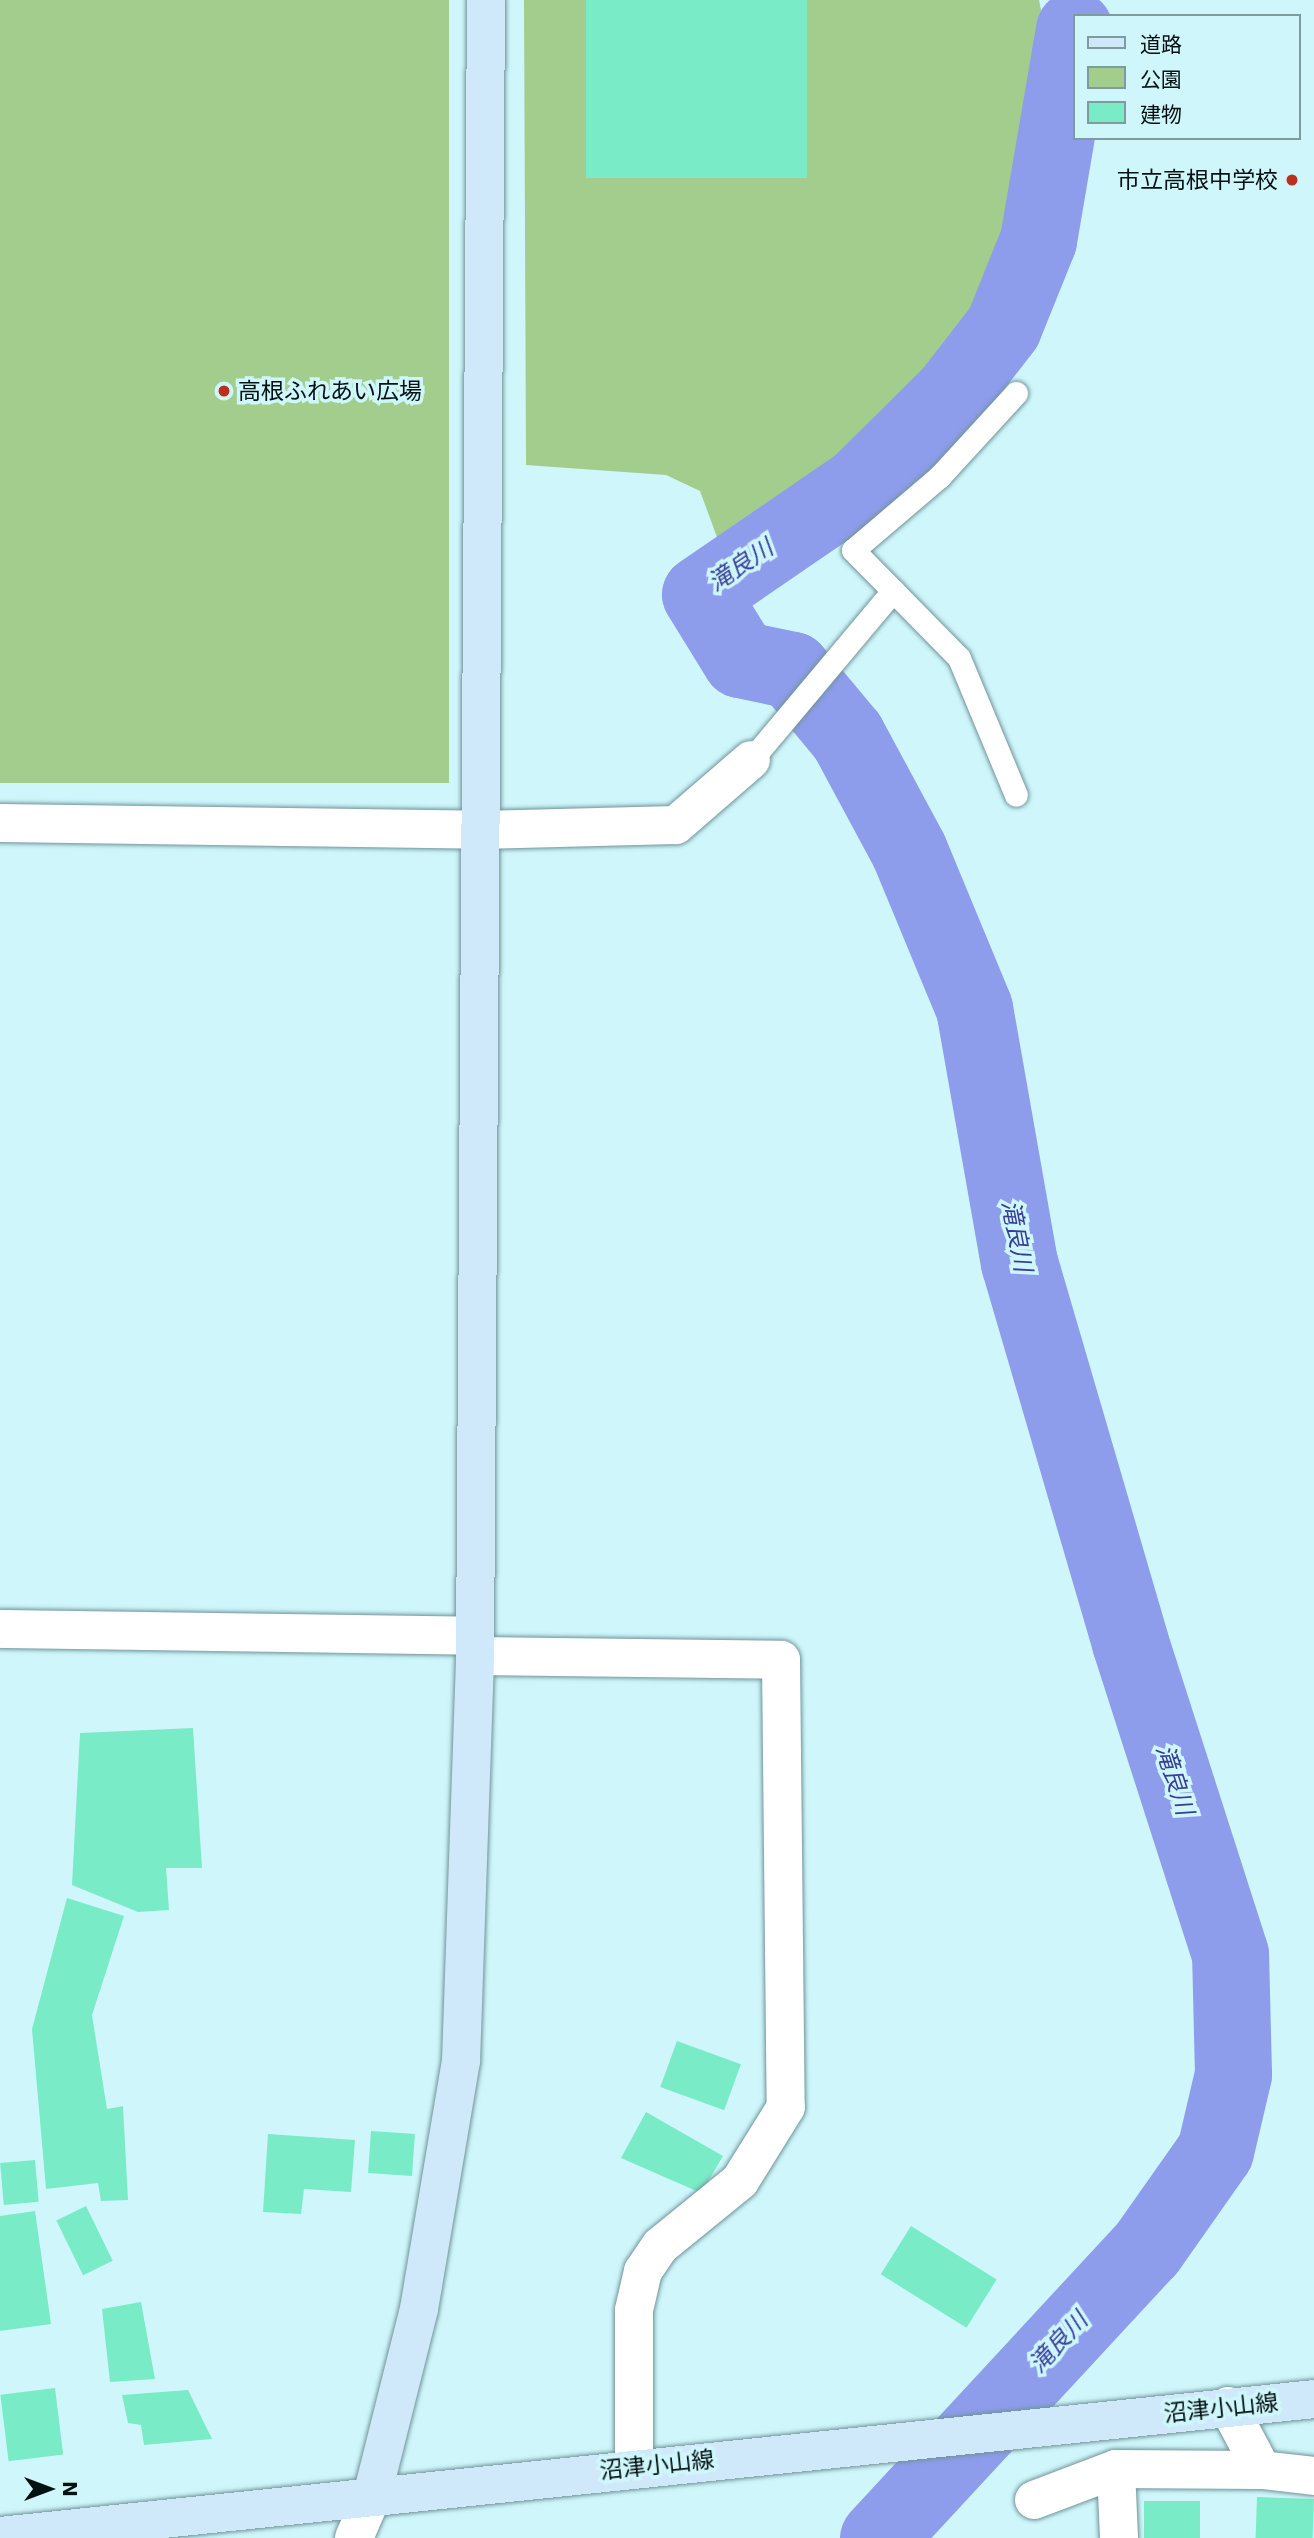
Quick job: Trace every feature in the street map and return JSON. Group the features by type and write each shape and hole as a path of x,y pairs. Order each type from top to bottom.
{"street":[{"path":"354,2538 372,2496 422,2296 461,2061 474,1646 486,0"},
{"path":"0,823 482,830 676,825 751,760"},
{"path":"0,1629 781,1660 786,2107 740,2181 660,2246 643,2271 634,2310 634,2467"},
{"name":"沼津小山線","path":"0,2536 1009,2427 1314,2399"},
{"path":"1228,2406 1262,2470"},
{"path":"1115,2469 1119,2538"},
{"path":"1034,2500 1115,2469 1262,2470 1314,2476"}],"lane":[{"path":"1016,393 940,476 853,551 959,658 1016,795"},
{"path":"751,760 894,591"}],"green space":[{"name":"高根ふれあい広場","path":"0,0 449,0 449,783 0,783"},
{"path":"524,0 1039,0 1044,25 1030,146 1011,231 978,324 938,391 845,482 721,548 700,491 666,475 526,465"}],"building":[{"path":"586,0 807,0 807,178 586,178"},
{"path":"193,1728 202,1868 166,1868 169,1910 138,1912 72,1885 80,1733"},
{"path":"67,1898 124,1916 92,2015 107,2109 123,2106 128,2200 101,2201 98,2183 46,2189 32,2029"},
{"path":"677,2041 741,2064 724,2110 660,2087"},
{"path":"646,2112 723,2156 701,2193 621,2158"},
{"path":"371,2131 415,2134 412,2176 368,2173"},
{"path":"268,2134 355,2140 351,2192 304,2189 301,2214 263,2212"},
{"path":"35,2160 39,2202 4,2205 0,2163"},
{"path":"86,2206 113,2261 83,2275 56,2220"},
{"path":"35,2211 51,2324 0,2331 0,2216"},
{"path":"911,2226 997,2280 966,2328 881,2274"},
{"path":"141,2302 155,2379 110,2382 102,2309"},
{"path":"55,2388 63,2455 9,2461 0,2395"},
{"path":"188,2390 212,2439 144,2445 141,2425 128,2423 122,2395"},
{"path":"1257,2497 1314,2499 1313,2538 1256,2538"},
{"path":"1144,2501 1200,2501 1200,2538 1144,2538"}],"waterway":[{"name":"滝良川","path":"878,2538 1146,2249 1215,2151 1233,2074 1230,1954 1130,1642 1019,1263 974,1008 909,851 847,736 792,670 740,659 700,594 858,486 951,394 1003,327 1038,240 1072,41"}],"place":[{"name":"市立高根中学校","path":"1292,180"},
{"name":"高根ふれあい広場","path":"224,391"}]}
